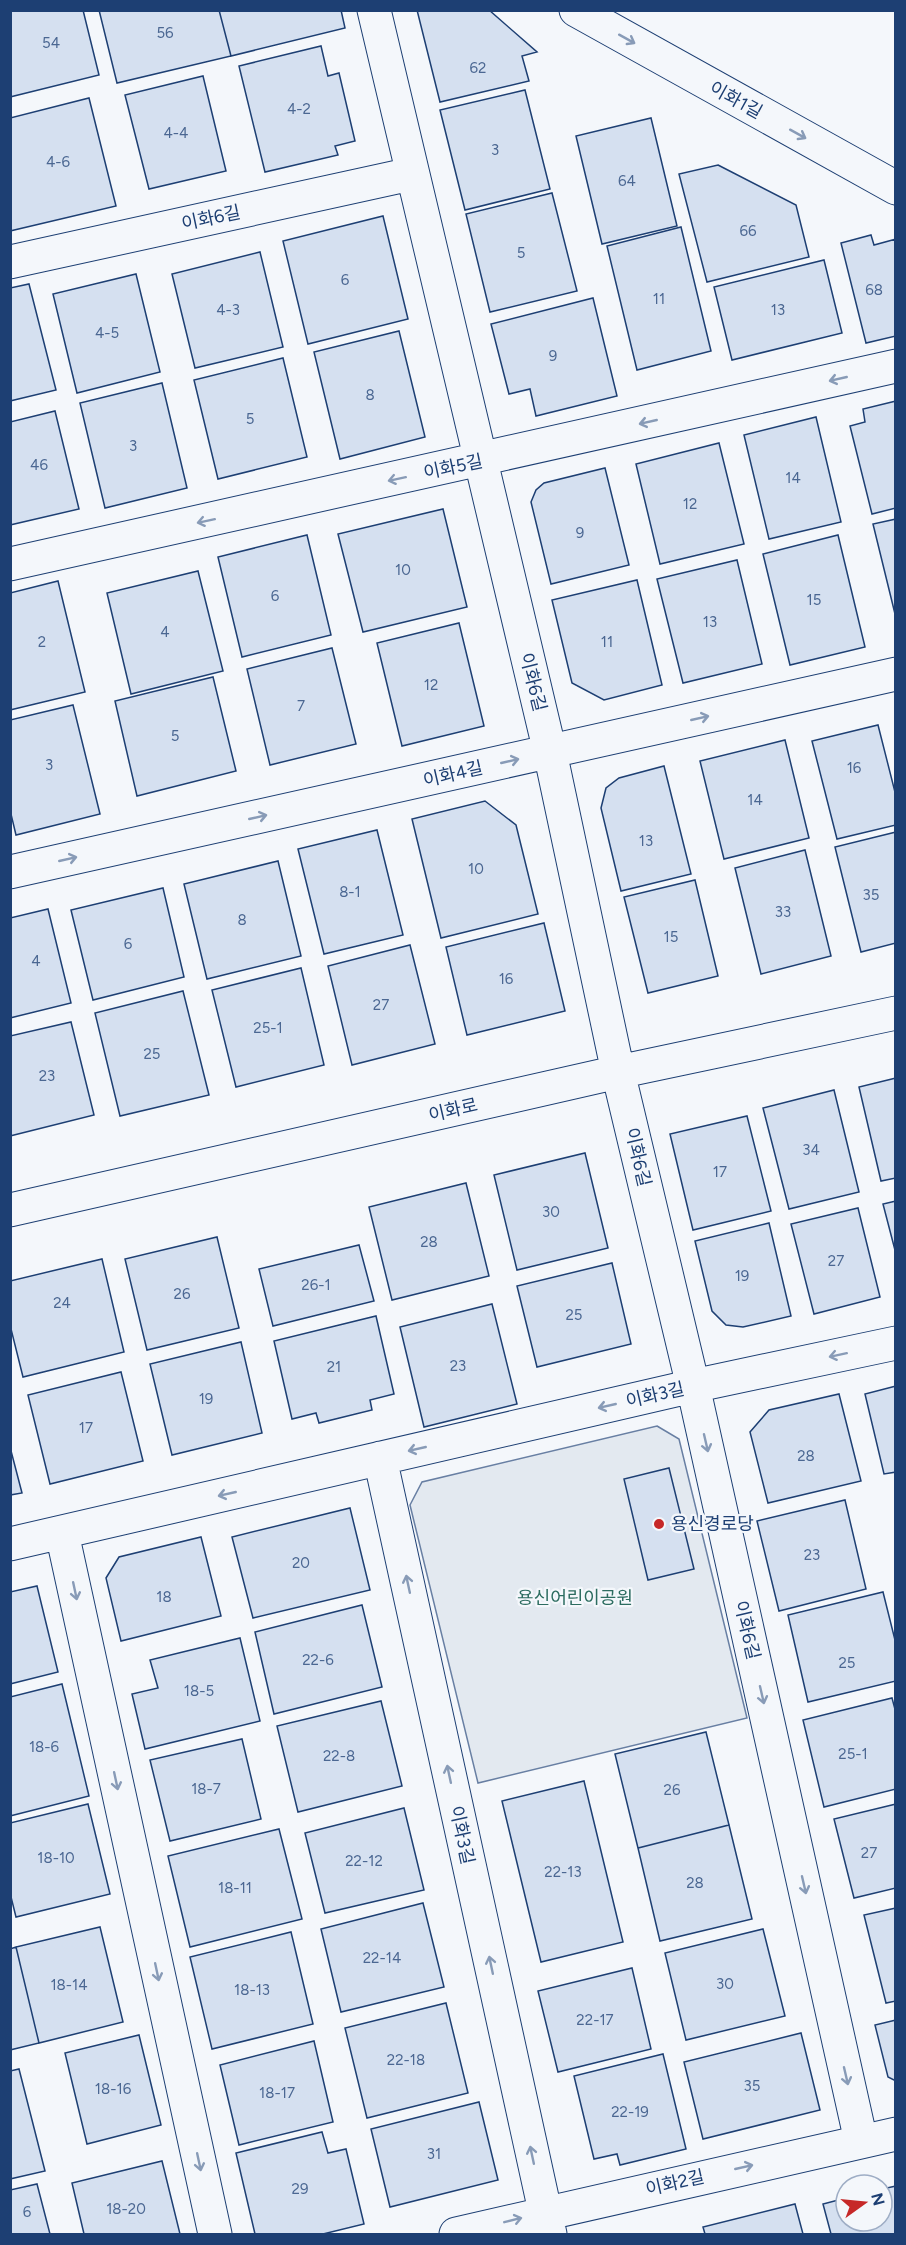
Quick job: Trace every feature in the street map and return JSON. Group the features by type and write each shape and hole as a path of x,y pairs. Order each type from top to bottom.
{"street":[{"name":"이화6길","path":"374,10 479,461 550,752 618,1072 693,1386 861,2141"},
{"name":"이화1길","path":"576,10 896,188"},
{"name":"이화6길","path":"10,262 411,174"},
{"name":"이화5길","path":"10,564 896,366"},
{"name":"이화4길","path":"10,872 896,674"},
{"name":"이화로","path":"10,1210 618,1072 896,1014"},
{"name":"이화3길","path":"10,1544 693,1386 896,1342"},
{"name":"이화3길","path":"380,1458 547,2224"},
{"path":"62,1533 215,2235"},
{"name":"이화2길","path":"456,2235 547,2224 861,2141 896,2134"}],"green space":[{"name":"용신어린이공원","path":"657,1426 679,1439 747,1718 478,1783 410,1505 422,1482"}],"building":[{"path":"10,10 83,10 99,75 10,97"},
{"path":"99,10 219,10 231,56 117,83"},
{"path":"219,10 341,10 345,28 231,56"},
{"path":"417,10 489,10 537,52 522,56 529,81 440,102"},
{"path":"321,46 328,76 339,73 355,141 335,146 338,155 265,172 239,66"},
{"path":"203,76 226,171 149,189 125,95"},
{"path":"525,90 550,189 465,210 440,110"},
{"path":"89,98 116,206 10,231 10,118"},
{"path":"651,118 677,226 602,244 576,136"},
{"path":"718,165 796,205 809,257 707,282 679,174"},
{"path":"552,193 577,291 490,312 466,214"},
{"path":"383,216 408,319 308,344 283,241"},
{"path":"681,227 711,351 637,370 607,246"},
{"path":"871,235 874,245 896,239 896,336 866,343 841,243"},
{"path":"260,252 283,347 195,368 172,274"},
{"path":"824,260 842,333 732,360 714,287"},
{"path":"136,274 160,372 77,393 53,294"},
{"path":"29,284 56,390 10,401 10,288"},
{"path":"593,298 617,396 536,416 530,389 509,394 491,324"},
{"path":"399,331 425,437 340,459 314,352"},
{"path":"283,358 307,457 218,479 194,380"},
{"path":"162,383 187,488 105,508 80,403"},
{"path":"896,401 896,508 872,514 850,426 865,422 863,409"},
{"path":"55,411 79,509 10,525 10,422"},
{"path":"816,417 841,522 769,539 744,435"},
{"path":"719,443 744,544 660,564 636,464"},
{"path":"605,468 629,565 551,584 531,502 536,490 544,483"},
{"path":"443,509 467,607 363,632 338,534"},
{"path":"896,519 896,618 873,524"},
{"path":"307,535 331,635 242,657 218,557"},
{"path":"838,535 865,647 790,665 763,554"},
{"path":"737,560 762,664 683,683 657,579"},
{"path":"198,571 223,671 131,694 107,593"},
{"path":"637,580 662,685 604,700 572,683 552,600"},
{"path":"58,581 85,692 10,710 10,593"},
{"path":"459,623 484,726 402,746 377,643"},
{"path":"332,648 356,744 270,765 247,669"},
{"path":"213,677 236,771 137,796 115,701"},
{"path":"73,705 100,814 16,835 10,810 10,720"},
{"path":"878,725 896,796 896,825 837,839 812,741"},
{"path":"785,740 809,838 724,859 700,761"},
{"path":"664,766 691,874 621,891 601,808 606,788 619,778"},
{"path":"485,801 516,825 538,914 441,938 412,819"},
{"path":"377,830 403,935 324,954 298,849"},
{"path":"896,832 896,943 861,952 835,847"},
{"path":"805,850 831,956 761,974 735,868"},
{"path":"278,861 301,956 207,979 184,884"},
{"path":"695,880 718,976 648,993 624,897"},
{"path":"163,888 184,977 93,1000 71,910"},
{"path":"48,909 71,1003 10,1018 10,918"},
{"path":"544,923 565,1011 467,1035 446,947"},
{"path":"410,945 435,1044 352,1065 328,966"},
{"path":"301,968 324,1065 236,1087 212,990"},
{"path":"183,991 209,1095 120,1116 95,1013"},
{"path":"71,1022 94,1115 10,1136 10,1036"},
{"path":"896,1078 896,1178 881,1181 859,1087"},
{"path":"834,1090 859,1192 789,1209 763,1108"},
{"path":"747,1116 771,1211 693,1230 670,1134"},
{"path":"585,1153 608,1248 517,1270 494,1175"},
{"path":"466,1183 489,1276 392,1300 369,1207"},
{"path":"896,1201 896,1254 883,1204"},
{"path":"858,1208 880,1297 814,1314 791,1224"},
{"path":"769,1223 791,1316 743,1327 726,1325 712,1311 695,1241"},
{"path":"217,1237 239,1328 147,1350 125,1259"},
{"path":"359,1245 374,1301 273,1326 259,1269"},
{"path":"102,1259 124,1352 23,1377 10,1325 10,1281"},
{"path":"612,1263 631,1344 537,1367 517,1286"},
{"path":"492,1304 517,1404 424,1427 400,1327"},
{"path":"376,1316 394,1394 370,1400 372,1410 319,1423 316,1413 292,1419 274,1341"},
{"path":"241,1342 262,1433 172,1455 150,1364"},
{"path":"121,1372 143,1461 50,1484 28,1395"},
{"path":"896,1386 896,1472 884,1474 865,1394"},
{"path":"839,1394 861,1481 768,1503 750,1432 769,1410"},
{"path":"10,1447 22,1493 10,1495"},
{"name":"용신경로당","path":"669,1468 694,1569 648,1580 624,1479"},
{"path":"845,1500 866,1589 779,1611 757,1521"},
{"path":"350,1508 370,1590 253,1618 232,1537"},
{"path":"201,1537 221,1616 121,1641 106,1578 119,1557"},
{"path":"37,1586 58,1672 10,1684 10,1592"},
{"path":"883,1592 896,1644 896,1681 808,1702 788,1615"},
{"path":"362,1605 382,1687 274,1714 255,1632"},
{"path":"240,1638 260,1721 145,1749 132,1694 158,1688 150,1660"},
{"path":"62,1684 89,1796 10,1816 10,1697"},
{"path":"892,1698 896,1713 896,1789 824,1807 803,1720"},
{"path":"381,1701 402,1786 298,1812 277,1726"},
{"path":"706,1732 729,1825 638,1848 615,1754"},
{"path":"242,1739 261,1819 170,1841 150,1760"},
{"path":"584,1781 623,1942 541,1962 502,1801"},
{"path":"88,1804 110,1894 16,1917 10,1893 10,1823"},
{"path":"896,1804 896,1888 854,1898 834,1819"},
{"path":"404,1808 424,1890 325,1913 305,1833"},
{"path":"729,1825 752,1919 660,1941 638,1848"},
{"path":"279,1829 302,1919 190,1947 168,1856"},
{"path":"423,1903 444,1987 341,2012 321,1929"},
{"path":"896,1908 896,2001 886,2003 864,1915"},
{"path":"100,1927 123,2022 39,2043 16,1947"},
{"path":"763,1929 785,2016 686,2040 665,1953"},
{"path":"291,1932 313,2024 212,2049 190,1957"},
{"path":"16,1947 39,2043 10,2050 10,1949"},
{"path":"632,1968 651,2049 558,2072 538,1991"},
{"path":"446,2003 468,2093 367,2118 345,2028"},
{"path":"896,2020 896,2081 888,2077 875,2025"},
{"path":"801,2033 820,2110 703,2139 684,2062"},
{"path":"139,2035 161,2125 87,2144 65,2053"},
{"path":"314,2041 333,2122 239,2145 220,2065"},
{"path":"663,2054 686,2149 620,2165 617,2154 594,2159 574,2076"},
{"path":"19,2069 45,2171 10,2179 10,2071"},
{"path":"479,2102 498,2180 390,2207 371,2129"},
{"path":"322,2132 328,2153 346,2149 364,2224 323,2234 255,2234 236,2153"},
{"path":"162,2161 180,2234 84,2234 72,2183"},
{"path":"37,2184 50,2234 10,2234 10,2190"},
{"path":"894,2186 896,2186 896,2234 831,2234 823,2204 834,2201 834,2233 894,2233"},
{"path":"795,2204 803,2234 705,2234 703,2227"}],"place":[{"name":"용신경로당","path":"659,1524"}]}
